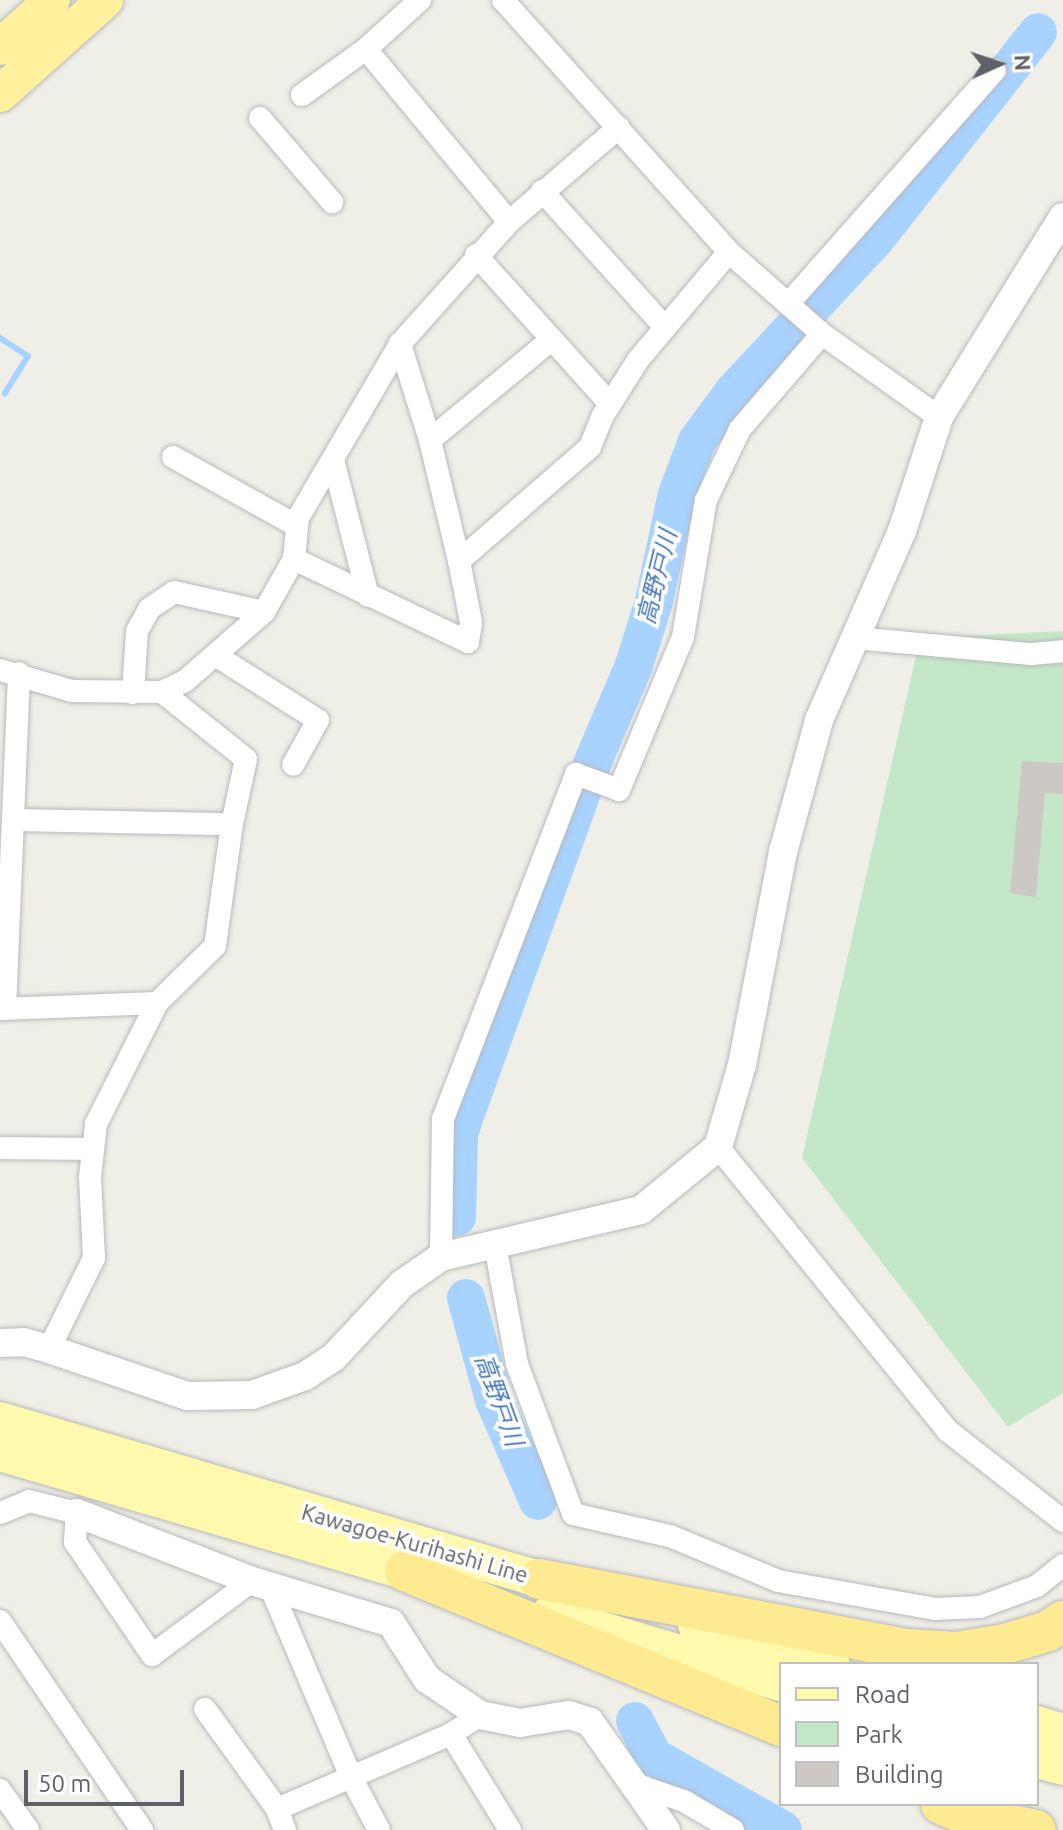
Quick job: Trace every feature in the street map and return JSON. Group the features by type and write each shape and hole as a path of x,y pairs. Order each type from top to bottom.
{"highway":[{"path":"0,47 52,0"},
{"path":"0,94 105,0"},
{"path":"405,1571 779,1725"},
{"path":"539,1579 905,1649 957,1652 1005,1644 1048,1631 1063,1621"},
{"path":"946,1806 972,1817 1039,1830 1063,1829"}],"main road":[{"name":"Kawagoe-Kurihashi Line","path":"0,1420 824,1662"},
{"name":"Kawagoe-Kurihashi Line","path":"0,1453 779,1682"},
{"path":"1039,1725 1063,1732"},
{"path":"1039,1761 1063,1767"}],"street":[{"path":"302,95 366,49 420,0"},
{"path":"503,0 729,252 822,334 939,417"},
{"path":"366,49 509,222"},
{"path":"788,304 995,70"},
{"path":"260,118 332,202"},
{"path":"157,1003 2,1009 5,891 14,820 10,671 72,691 162,692 185,681 264,612 294,559 298,518 400,344 476,255 509,222 619,127"},
{"path":"542,191 664,326"},
{"path":"0,1343 24,1342 49,1349 187,1396 252,1395 305,1376 333,1358 402,1284 441,1257 641,1210 718,1147 742,1065 787,837 819,720 902,531 939,417 1063,217"},
{"path":"459,561 590,447 610,404 664,326 729,252"},
{"path":"476,255 610,404"},
{"path":"441,1257 443,1119 576,774 619,790 683,637 706,500 740,429 822,334"},
{"path":"430,440 552,339"},
{"path":"294,559 468,642 471,622 459,561 430,440 400,344"},
{"path":"173,457 297,526"},
{"path":"333,460 368,596"},
{"path":"133,693 137,631 149,609 174,592 264,612"},
{"path":"854,638 1031,654 1063,651"},
{"path":"215,655 318,720 293,765"},
{"path":"49,1349 94,1258 90,1177 96,1124 157,1003 215,946 232,824 246,759 162,692"},
{"path":"14,820 232,824"},
{"path":"718,1147 948,1431 1063,1521"},
{"path":"0,1148 93,1149"},
{"path":"495,1245 517,1364 573,1514 670,1536 778,1581 935,1609 980,1607 1037,1586 1063,1565"},
{"path":"0,1513 29,1501 77,1513 261,1584 391,1623 427,1679 480,1715 520,1723 569,1715 590,1722 666,1830"},
{"path":"77,1513 75,1542 152,1655 261,1584"},
{"path":"261,1584 379,1830"},
{"path":"0,1621 142,1830"},
{"path":"205,1709 281,1820 352,1779 451,1734 480,1715"},
{"path":"451,1734 510,1830"},
{"path":"637,1785 684,1801 733,1830"},
{"path":"0,1790 28,1830"}],"green space":[{"path":"1063,631 1063,1393 1008,1427 802,1158 920,638"}],"building":[{"path":"1022,761 1063,763 1063,794 1045,793 1036,897 1010,893"}],"waterway":[{"name":"高野戸川","path":"457,1217 459,1134 594,759 634,665 654,601 677,494 697,441 734,391 875,240 1038,32"},
{"path":"0,338 28,356 5,393"},
{"name":"高野戸川","path":"466,1298 494,1400 538,1501"},
{"name":"高野戸川","path":"635,1721 654,1757 783,1830"}]}
